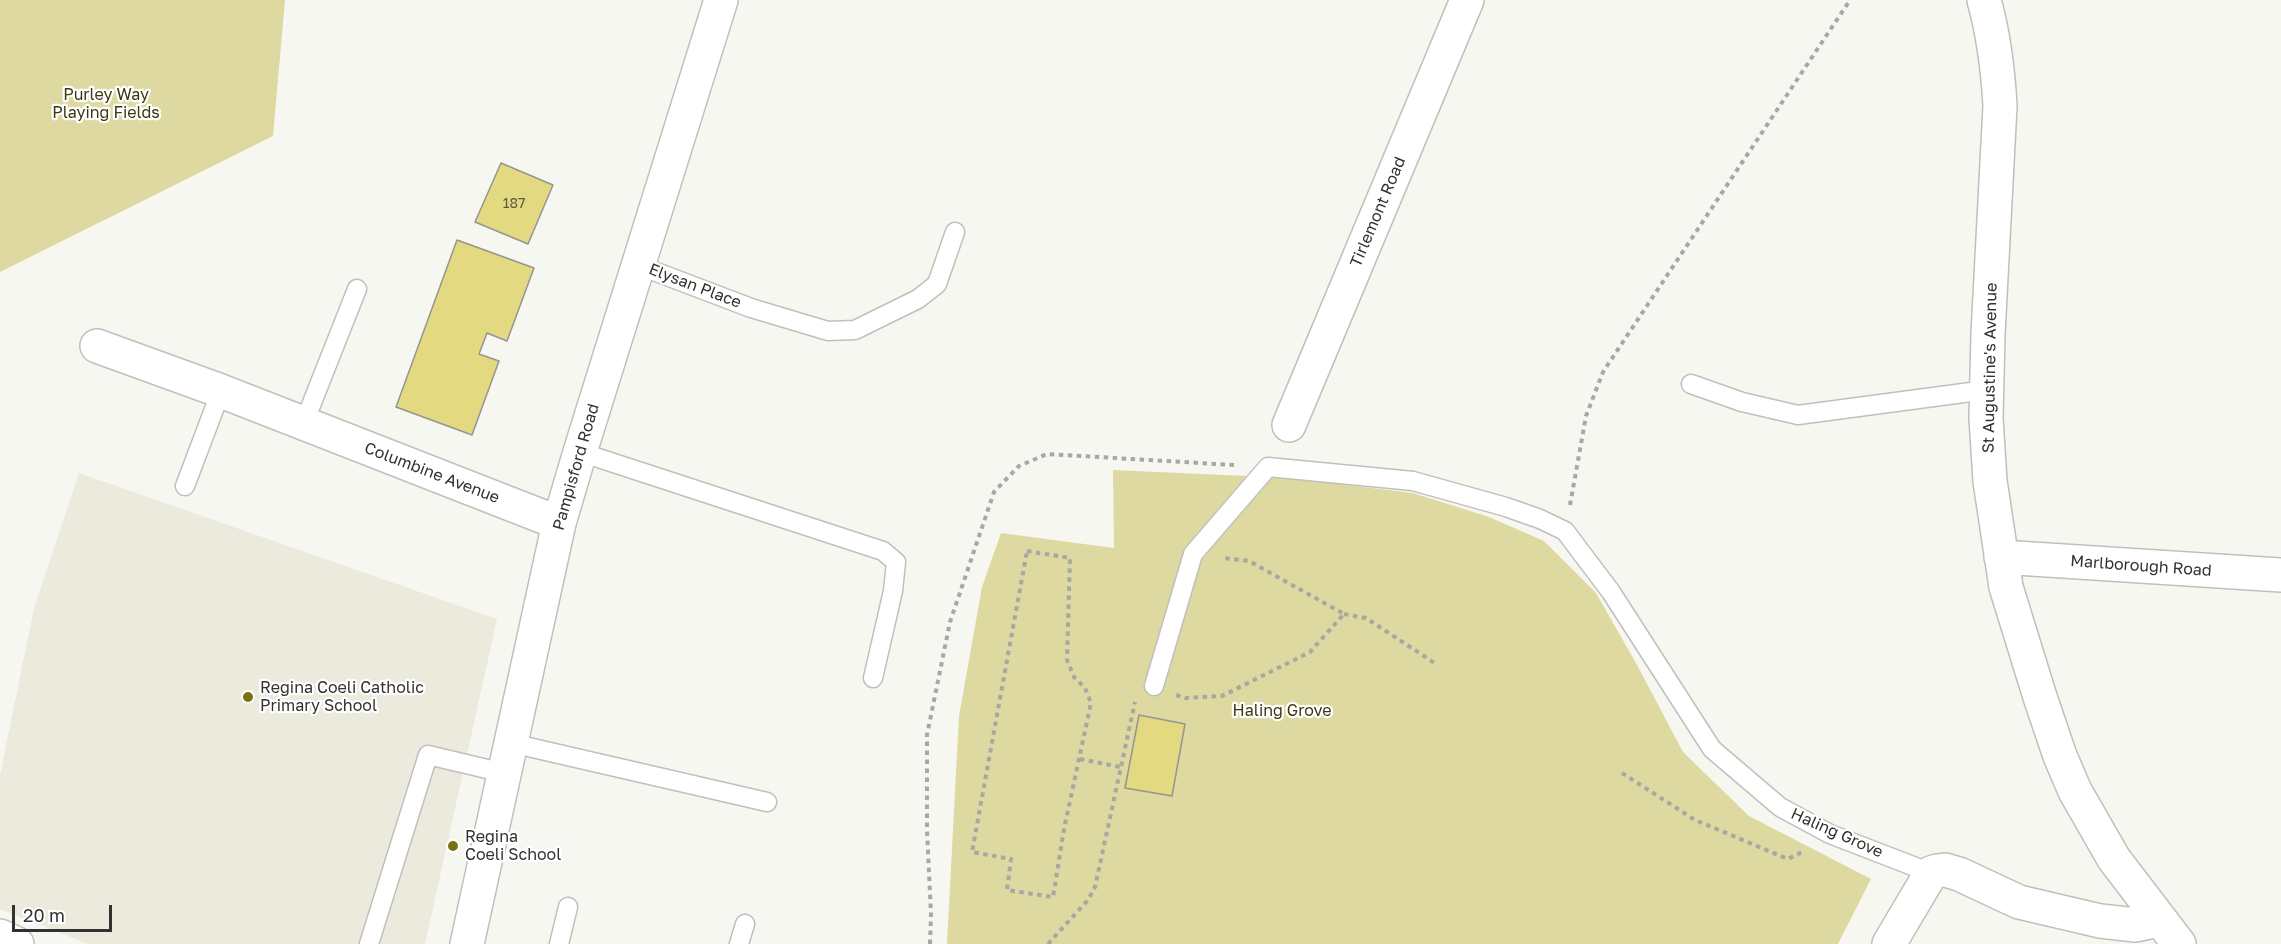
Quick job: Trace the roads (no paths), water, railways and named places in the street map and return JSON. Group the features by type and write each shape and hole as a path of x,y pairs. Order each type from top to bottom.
{"street":[{"name":"Pampisford Road","path":"467,944 560,523 721,0"},
{"name":"Tirlemont Road","path":"1289,425 1467,0"},
{"name":"St Augustine's Avenue","path":"1984,0 1998,66 2000,106 1986,390 1990,481 2006,586 2040,697 2060,756 2075,791 2114,859 2169,932"},
{"name":"Columbine Avenue","path":"97,346 221,391 560,523"},
{"name":"Marlborough Road","path":"2001,558 2281,575"},
{"name":"Haling Grove","path":"1931,873 1945,870 1959,874 2019,902 2100,921 2169,932"},
{"path":"1890,944 1931,873"},
{"path":"0,936 17,944"}],"lane":[{"name":"Elysan Place","path":"638,265 752,308 828,331 855,330 918,299 938,284 955,232"},
{"path":"304,423 357,289"},
{"path":"1691,384 1742,402 1798,415 1986,390"},
{"path":"185,486 221,391"},
{"path":"580,452 883,551 896,562 893,591 873,678"},
{"name":"Haling Grove","path":"1154,686 1193,554 1268,467 1413,481 1506,507 1565,531 1611,592 1712,749 1780,807 1830,834 1931,873"},
{"path":"369,944 428,755 507,758 767,802"},
{"path":"559,944 568,907"},
{"path":"739,944 745,924"}],"place":[{"name":"Regina Coeli Catholic Primary School","path":"248,697"},
{"name":"Regina Coeli School","path":"453,846"}],"park label":[{"name":"Purley Way Playing Fields","path":"106,104"}]}
